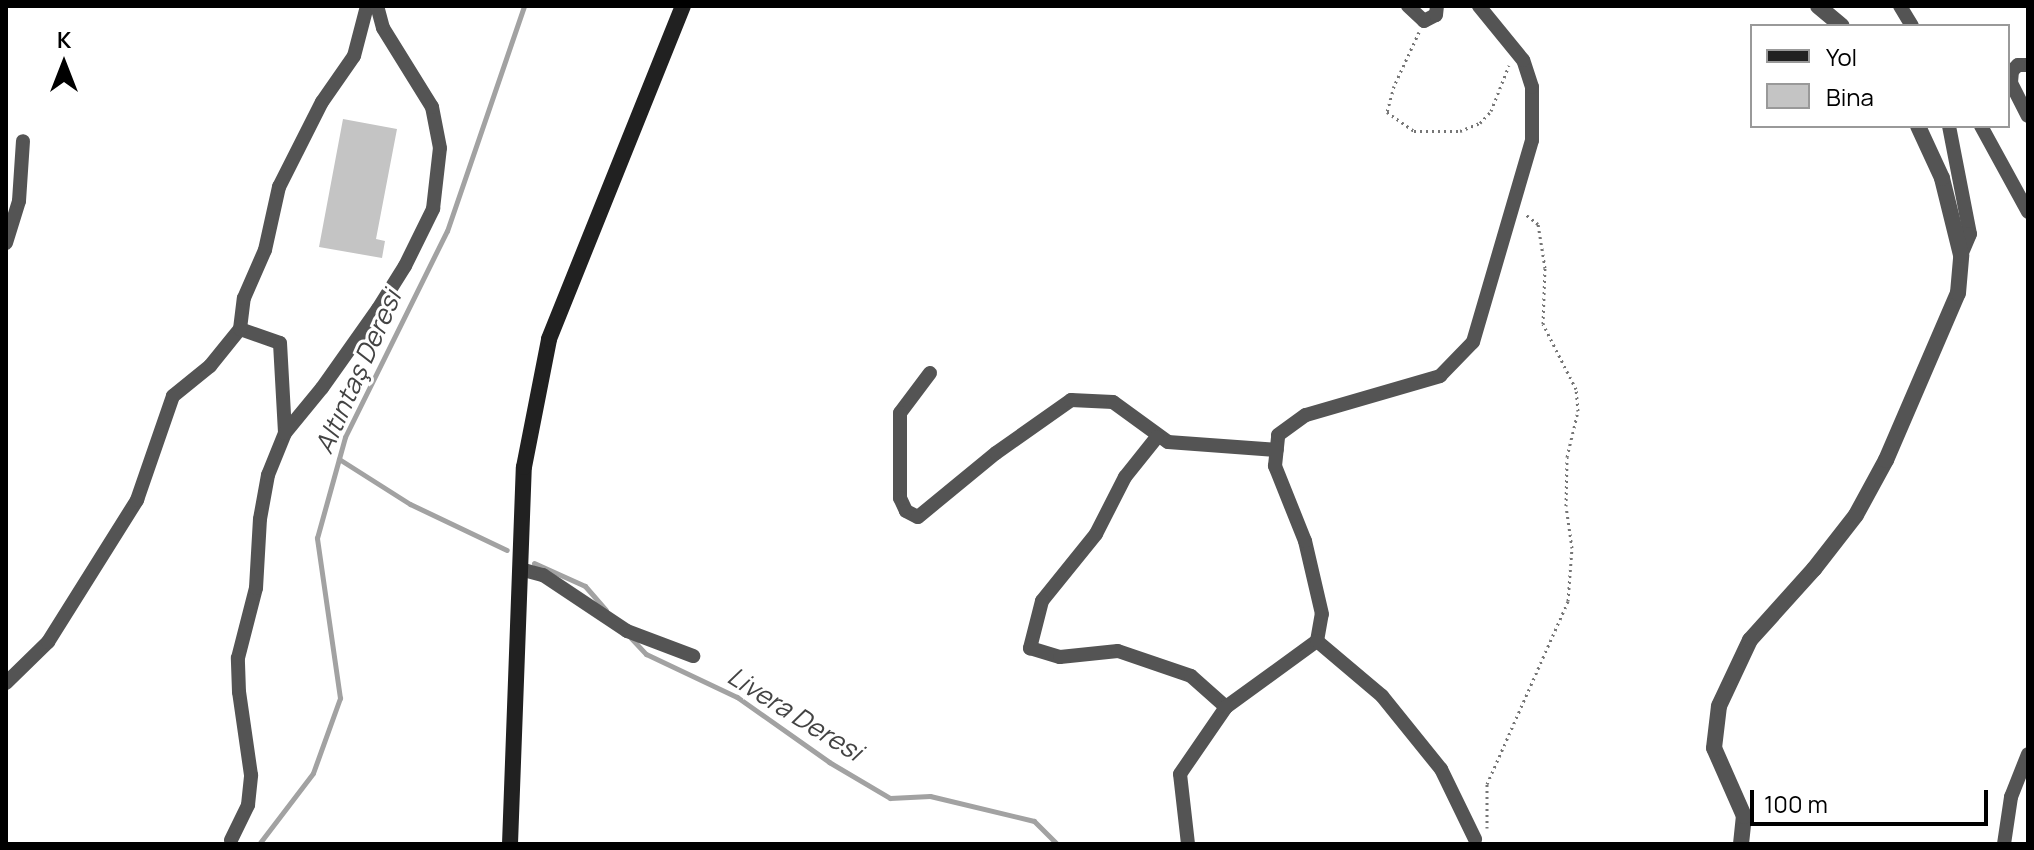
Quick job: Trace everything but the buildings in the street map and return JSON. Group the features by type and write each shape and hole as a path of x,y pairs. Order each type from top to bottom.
{"main road":[{"path":"510,844 524,467 549,339 683,6"}],"street":[{"path":"6,683 48,642 137,500 173,396 210,366 240,329 244,298 265,250 279,187 322,102 354,56 367,6"},
{"path":"231,840 248,805 251,775 239,692 238,658 256,588 260,519 268,475 285,433 322,388 378,309 405,266 433,209 440,148 432,107 383,28 377,6"},
{"path":"1408,6 1424,21 1436,15 1437,6"},
{"path":"1188,844 1180,774 1226,707 1317,641 1322,614 1305,541 1275,466 1278,435 1306,415 1440,376 1473,342 1532,140 1532,87 1523,60 1479,6"},
{"path":"1818,6 1840,24"},
{"path":"1900,6 1911,24"},
{"path":"2028,65 2018,65 2012,71 2011,83 2028,116"},
{"path":"1741,844 1744,816 1714,748 1719,706 1750,640 1814,569 1856,515 1886,460 1958,293 1961,255 1942,178 1919,128"},
{"path":"1949,128 1970,234 1961,255"},
{"path":"1982,128 2028,212"},
{"path":"6,243 19,201 23,141"},
{"path":"240,329 280,343 285,433"},
{"path":"930,373 900,413 900,498 906,511 918,517 996,453 1071,400 1113,402 1157,437 1168,442 1277,450"},
{"path":"1157,437 1125,477 1096,534 1042,601 1030,648 1060,657 1118,651 1191,676 1226,707"},
{"path":"520,569 543,575 627,631 693,656"},
{"path":"1317,641 1382,696 1441,769 1481,834"},
{"path":"2004,844 2011,797 2028,754"}],"path":[{"path":"1413,22 1420,29 1394,86 1387,112 1414,131 1460,131 1480,123 1491,111 1512,59"},
{"path":"1481,834 1487,784 1568,601 1572,548 1566,506 1567,457 1578,411 1576,389 1543,324 1545,268 1538,224 1523,213 1515,191"}],"waterway":[{"name":"Altıntaş Deresi","path":"259,844 313,773 340,698 317,538 345,437 447,231 524,6"},
{"name":"Livera Deresi","path":"339,459 410,504 507,550"},
{"name":"Livera Deresi","path":"534,563 585,586 606,610"},
{"name":"Livera Deresi","path":"631,638 646,654 737,697 829,762 890,798 930,796 1034,821 1057,844"}]}
